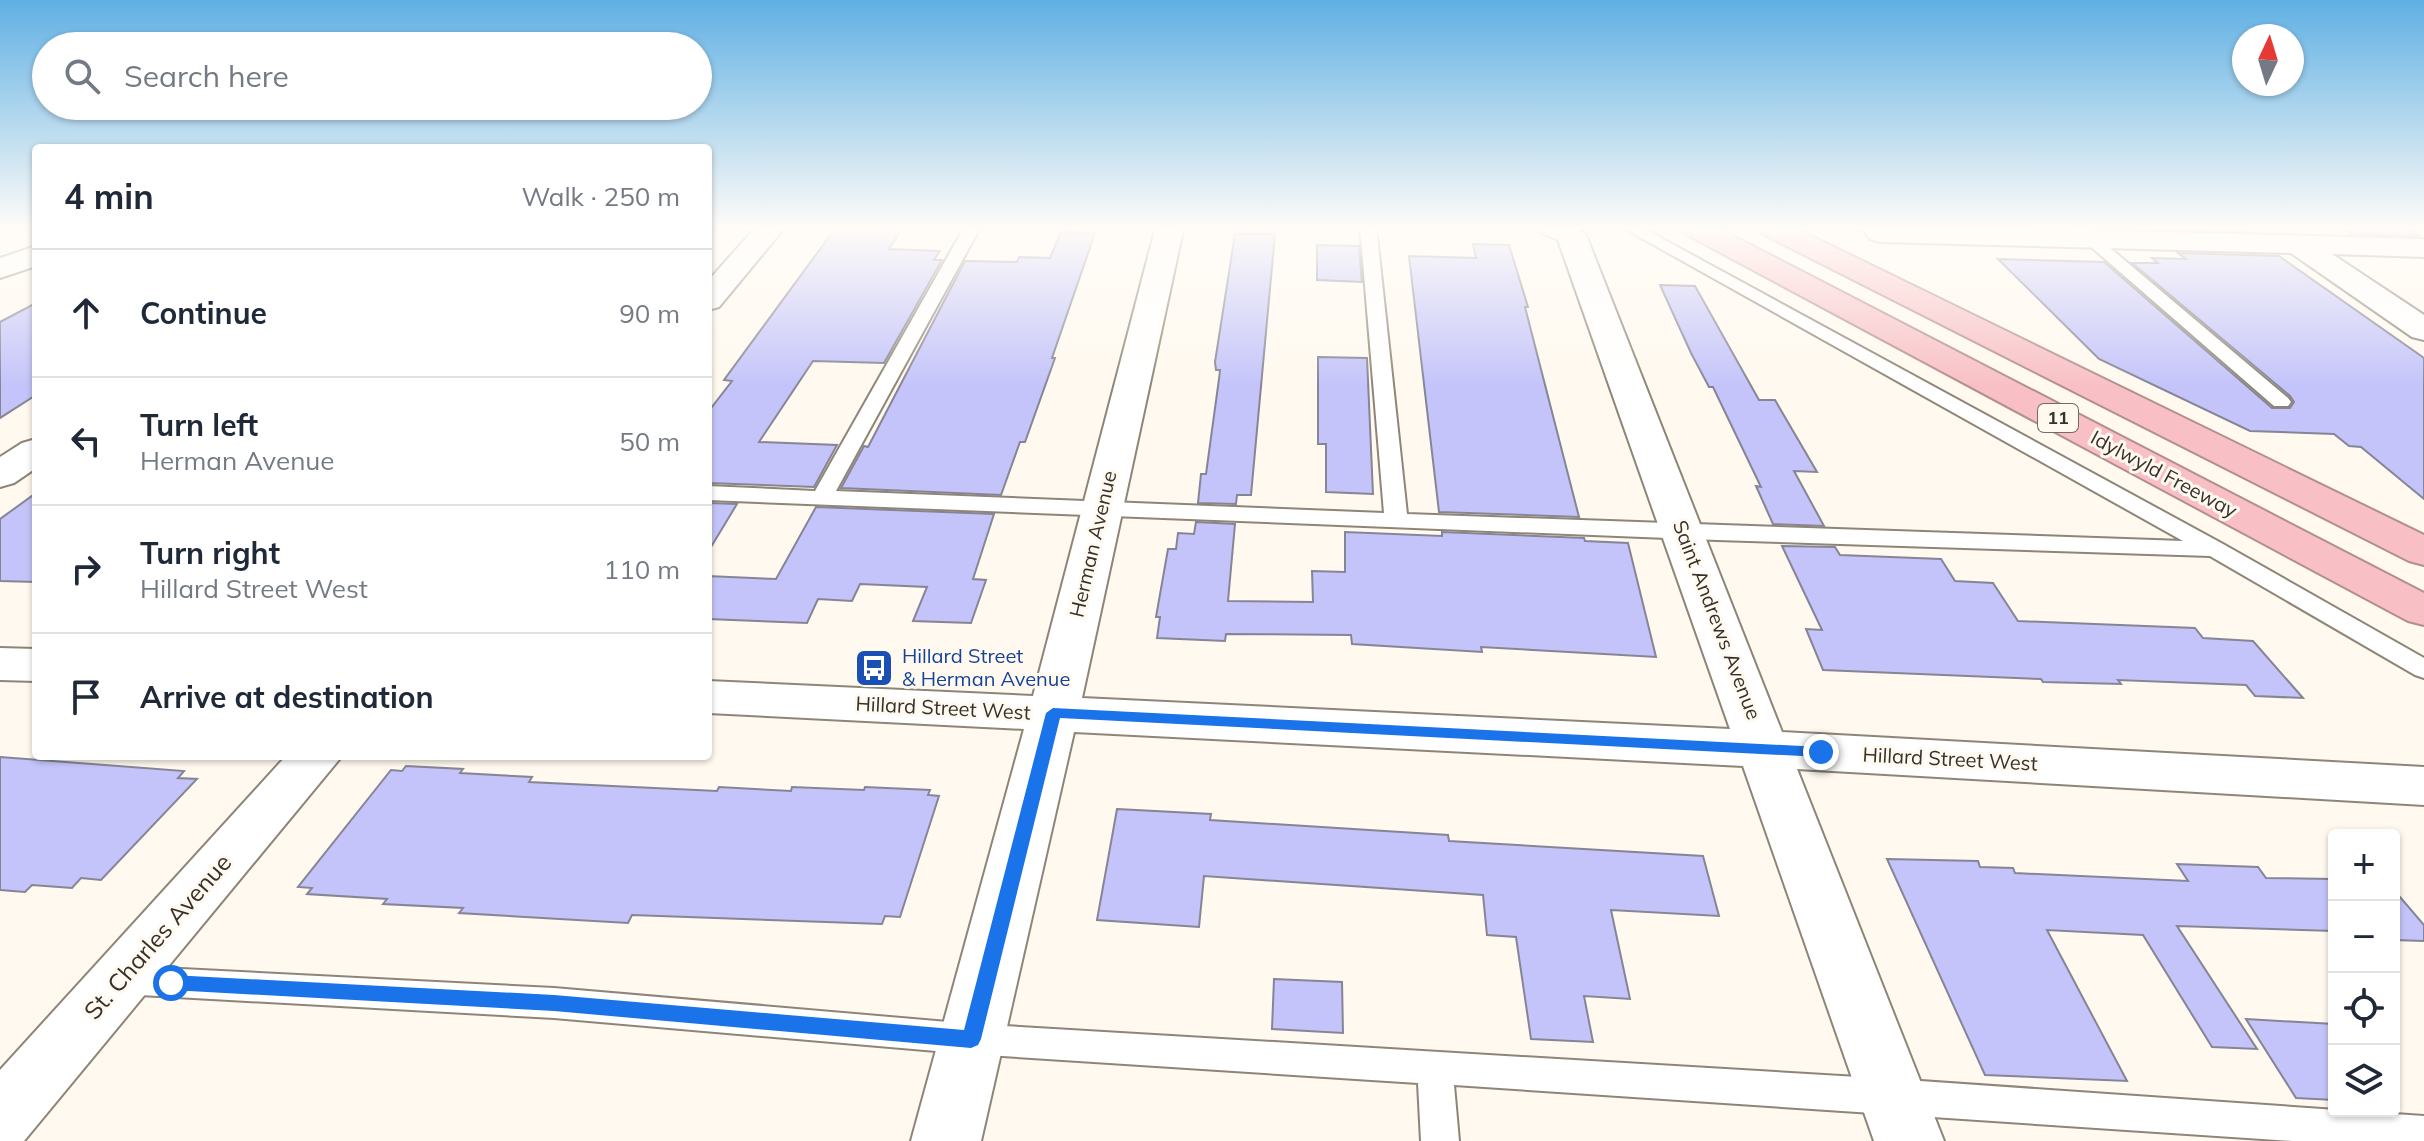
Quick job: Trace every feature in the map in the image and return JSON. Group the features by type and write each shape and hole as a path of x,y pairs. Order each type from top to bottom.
{"highway":[{"name":"Idylwyld Freeway","path":"1793,279 2424,611"},
{"name":"11","path":"1876,279 2424,552"}],"street":[{"path":"712,295 726,279"},
{"name":"Herman Avenue","path":"946,1141 1157,279"},
{"name":"Saint Andrews Avenue","path":"1586,279 1684,532 1909,1141"},
{"path":"2349,279 2424,330"},
{"path":"0,664 32,665"},
{"name":"Hillard Street West","path":"712,697 1765,749 2424,786"},
{"name":"St. Charles Avenue","path":"0,1119 312,760"}],"lane":[{"path":"822,497 943,279"},
{"path":"1373,279 1396,521"},
{"path":"1725,279 2215,549 2424,669"},
{"path":"2136,279 2281,402"},
{"path":"712,493 1684,532 2215,549"},
{"path":"120,980 554,1003 971,1039 1892,1096 2386,1136 2424,1133"},
{"path":"1435,1068 1440,1141"}],"building":[{"path":"798,279 931,279 884,363 813,361 759,442 837,445 814,487 712,483 712,407 732,381 724,380"},
{"path":"955,279 1079,279 1025,442 1020,442 1001,495 841,488 864,446 868,447"},
{"path":"1228,279 1271,279 1251,495 1237,495 1236,504 1198,503 1201,474 1206,474 1220,370 1216,370"},
{"path":"1362,279 1362,282 1317,280"},
{"path":"1412,279 1519,279 1579,517 1439,512"},
{"path":"2018,279 2124,279 2272,408 2290,408 2294,402 2151,279 2312,279 2424,358 2424,499 2361,447 2349,446 2334,434 2250,431 2099,359"},
{"path":"1660,285 1695,286 1759,400 1775,400 1817,472 1794,471 1824,526 1773,524 1756,486 1761,487 1713,387 1709,387 1691,353"},
{"path":"32,305 32,398 0,418 0,322"},
{"path":"1318,357 1367,358 1373,494 1326,492 1326,444 1318,444"},
{"path":"32,496 32,582 0,581 0,519"},
{"path":"712,503 737,504 712,545"},
{"path":"816,507 994,514 973,579 986,580 971,623 913,621 927,587 860,584 852,601 818,599 807,623 712,619 712,576 776,579"},
{"path":"1196,522 1235,524 1228,601 1313,602 1312,571 1345,572 1345,532 1442,536 1442,532 1628,543 1656,657 1481,647 1482,652 1352,644 1351,635 1226,634 1225,641 1157,638 1160,617 1156,617 1168,549 1176,549 1178,533 1194,534"},
{"path":"1782,546 1835,547 1840,555 1941,559 1955,581 1993,583 2018,621 2195,628 2203,638 2253,641 2303,698 2255,696 2246,685 2118,680 2121,684 2043,682 2041,679 1823,670 1806,629 1822,630"},
{"path":"0,757 184,771 178,778 197,779 101,880 81,878 72,888 32,885 25,892 0,890"},
{"path":"406,766 532,777 529,782 717,791 719,787 791,791 792,787 864,790 865,787 930,790 928,795 939,796 900,917 885,916 882,924 632,915 628,923 459,913 463,908 383,904 387,899 307,894 312,888 298,887 391,770 402,771"},
{"path":"1117,809 1211,814 1210,820 1448,835 1449,841 1703,856 1719,916 1611,910 1630,999 1584,996 1593,1042 1531,1039 1516,937 1487,935 1483,895 1204,876 1199,927 1097,920"},
{"path":"1887,859 1978,861 1980,867 2013,868 2015,873 2188,881 2177,864 2258,867 2266,878 2328,879 2328,931 2177,926 2257,1049 2212,1047 2143,935 2047,930 2127,1081 1985,1075"},
{"path":"2400,897 2424,925 2424,941 2400,940"},
{"path":"1274,979 1342,982 1343,1033 1272,1029"},
{"path":"2246,1019 2328,1024 2328,1100 2296,1098"}],"place":[{"name":"Hillard Street & Herman Avenue","path":"874,668"}],"route":[{"path":"171,983 554,1003 971,1039 1053,713 1821,752"}]}
